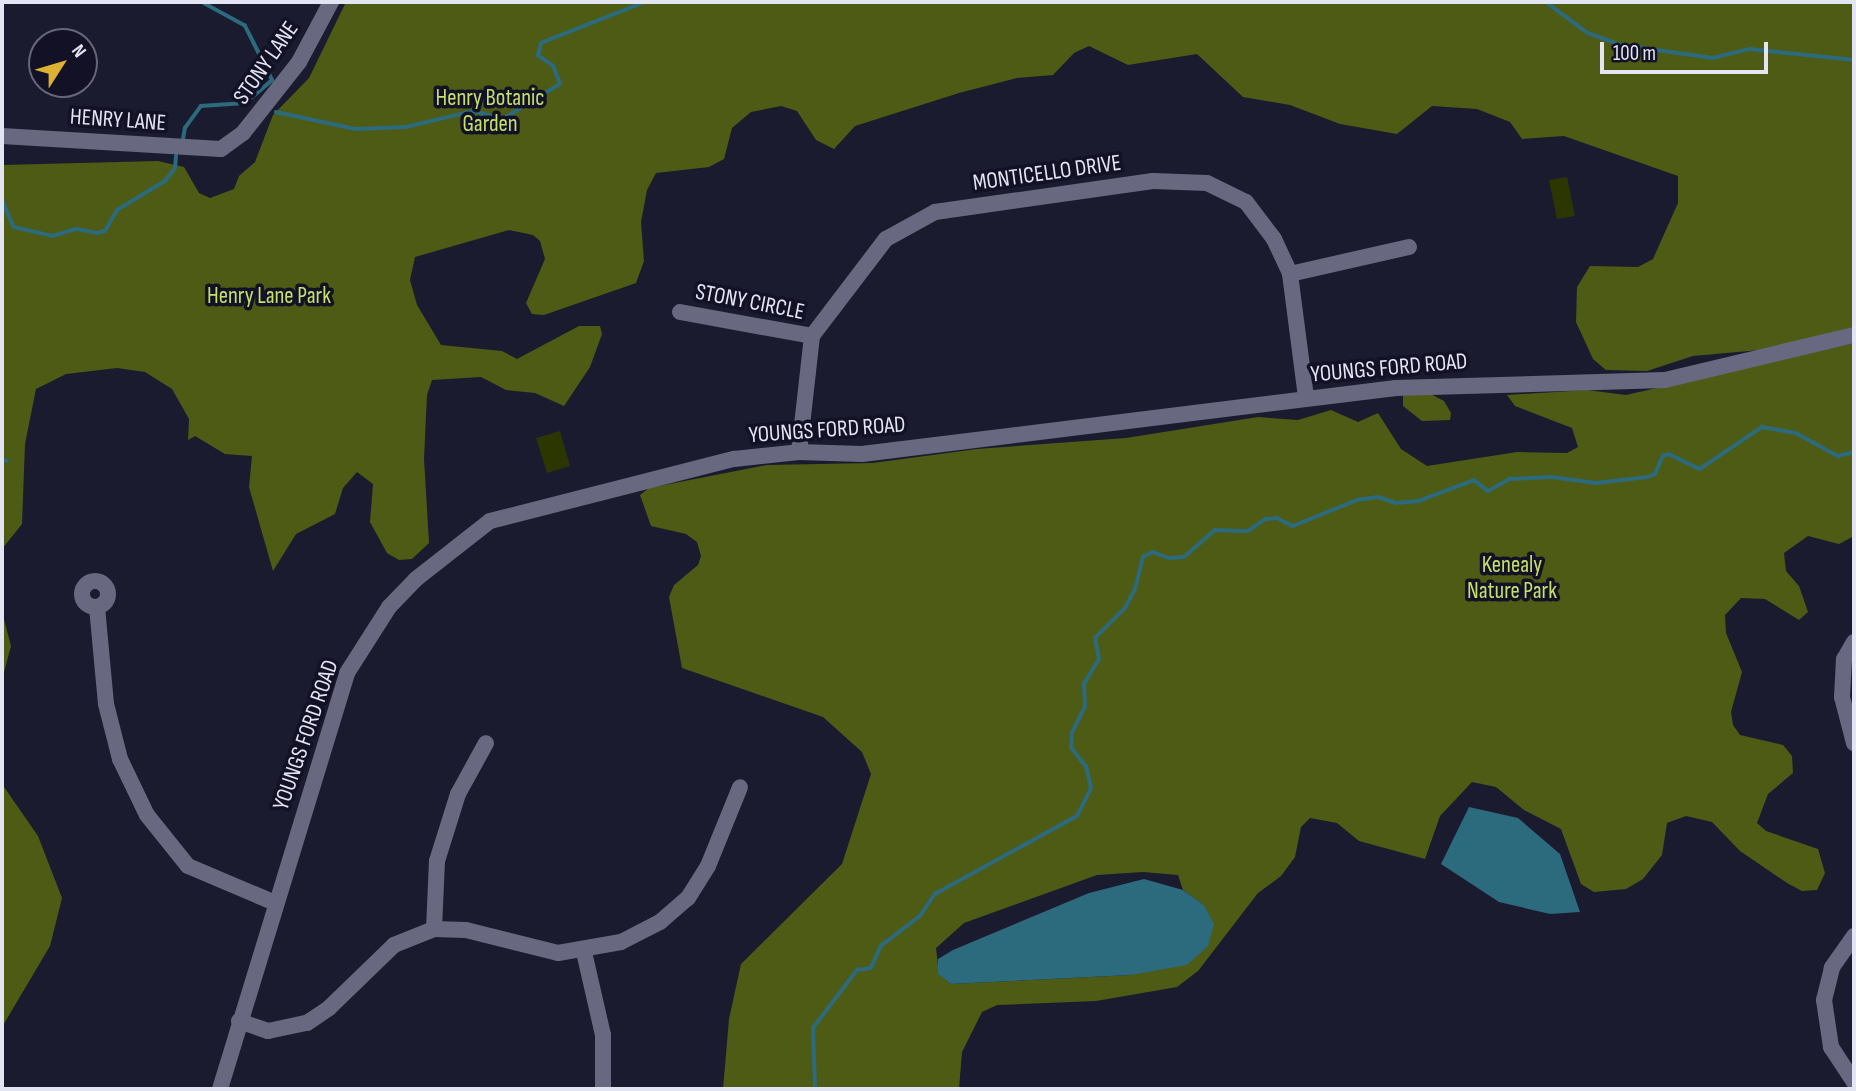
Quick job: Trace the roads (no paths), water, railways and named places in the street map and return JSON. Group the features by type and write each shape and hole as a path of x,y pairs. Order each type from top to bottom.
{"street":[{"name":"STONY LANE","path":"229,145 299,62 331,2"},
{"name":"HENRY LANE","path":"2,136 209,151 229,145"},
{"name":"MONTICELLO DRIVE","path":"812,337 886,239 935,212 1153,181 1207,183 1246,202 1274,239 1290,274 1306,398"},
{"path":"1290,274 1409,247"},
{"name":"STONY CIRCLE","path":"680,312 812,337"},
{"name":"YOUNGS FORD ROAD","path":"219,1089 347,673 389,607 428,566 473,531 508,514 734,459 799,452 862,454 955,440 1107,427 1306,398 1475,383 1665,380 1854,335"},
{"path":"799,452 812,337"},
{"path":"97,607 106,704 120,759 147,816 188,866 275,903"},
{"path":"1854,642 1844,659 1842,697 1854,743"},
{"path":"434,929 437,861 458,794 486,743"},
{"path":"239,1021 268,1031 307,1023 329,1008 394,945 434,929 466,930 530,949 584,952 621,942 660,922 688,898 708,866 740,788"},
{"path":"1854,936 1832,968 1824,1008 1831,1047 1854,1082"},
{"path":"584,952 603,1035 603,1089"}],"water":[{"path":"1469,807 1518,818 1560,854 1580,912 1550,914 1499,902 1441,864"},
{"path":"1144,879 1183,890 1204,905 1214,924 1208,946 1187,965 1131,975 951,984 938,974 938,959 953,950 1089,893"}],"waterway":[{"path":"183,139 185,128 201,106 245,103 272,80 245,26 201,2"},
{"path":"276,112 355,129 406,127 473,111 503,119 560,84 553,66 538,56 541,43 645,2"},
{"path":"894,2 908,2"},
{"path":"1546,2 1588,33 1621,45 1713,58 1750,49 1854,60"},
{"path":"2,199 14,227 52,236 77,229 98,233 105,231 117,210 165,181 175,168 176,156"},
{"path":"815,1089 813,1028 857,970 871,968 881,946 920,916 935,894 1077,816 1091,788 1086,767 1071,748 1072,733 1085,706 1084,684 1099,659 1095,638 1125,608 1135,589 1143,557 1153,552 1169,558 1184,557 1215,530 1248,531 1266,519 1277,518 1293,526 1357,500 1378,497 1396,503 1419,501 1474,480 1488,491 1510,479 1552,477 1596,483 1648,477 1655,474 1663,456 1669,454 1700,469 1762,427 1796,433 1838,456 1854,452"},
{"path":"2,459 7,461"}],"park label":[{"name":"Henry Botanic Garden","path":"490,111"},
{"name":"Henry Lane Park","path":"269,296"},
{"name":"Kenealy Nature Park","path":"1512,578"}]}
